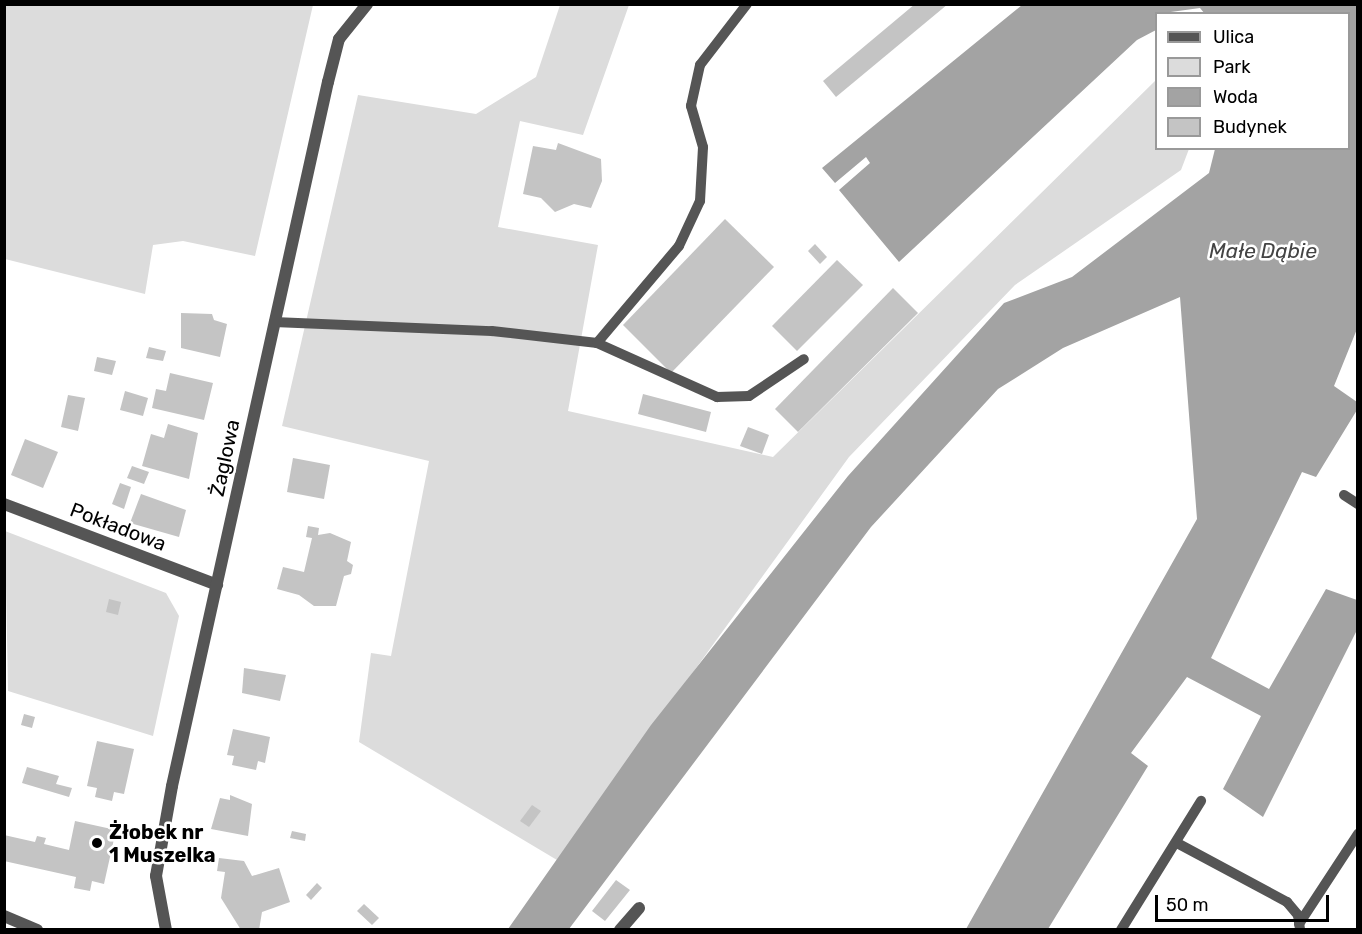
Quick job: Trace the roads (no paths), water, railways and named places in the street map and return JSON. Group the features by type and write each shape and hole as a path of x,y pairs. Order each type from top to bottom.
{"street":[{"name":"Żaglowa","path":"162,928 156,876 274,322 339,39 367,4"},
{"name":"Pokładowa","path":"4,504 217,585"},
{"path":"620,930 639,908"},
{"path":"4,916 37,930"}],"lane":[{"path":"597,343 679,246 700,201 704,147 691,106 700,65 747,4"},
{"path":"274,322 492,331 597,343 717,397 748,396 804,359"},
{"path":"1344,495 1358,504"},
{"path":"1121,930 1201,801"},
{"path":"1300,927 1358,834"},
{"path":"1177,843 1287,902 1300,927"}],"water":[{"name":"Małe Dąbie","path":"1022,5 1357,5 1357,329 1334,386 1357,402 1357,410 1316,477 1302,472 1211,658 1269,689 1326,589 1357,600 1357,630 1263,817 1223,789 1261,716 1187,677 1131,753 1148,766 1048,929 966,929 1197,519 1180,297 1063,348 998,389 871,527 569,929 508,929 651,725 848,476 1004,303 1072,277 1209,173 1215,150 1350,150 1350,12 1203,12 1200,8 1155,12 1155,31 1137,40 899,262 839,190 870,163 866,157 835,183 822,168"}],"place":[{"name":"Żłobek nr 1 Muszelka","path":"97,843"}]}
